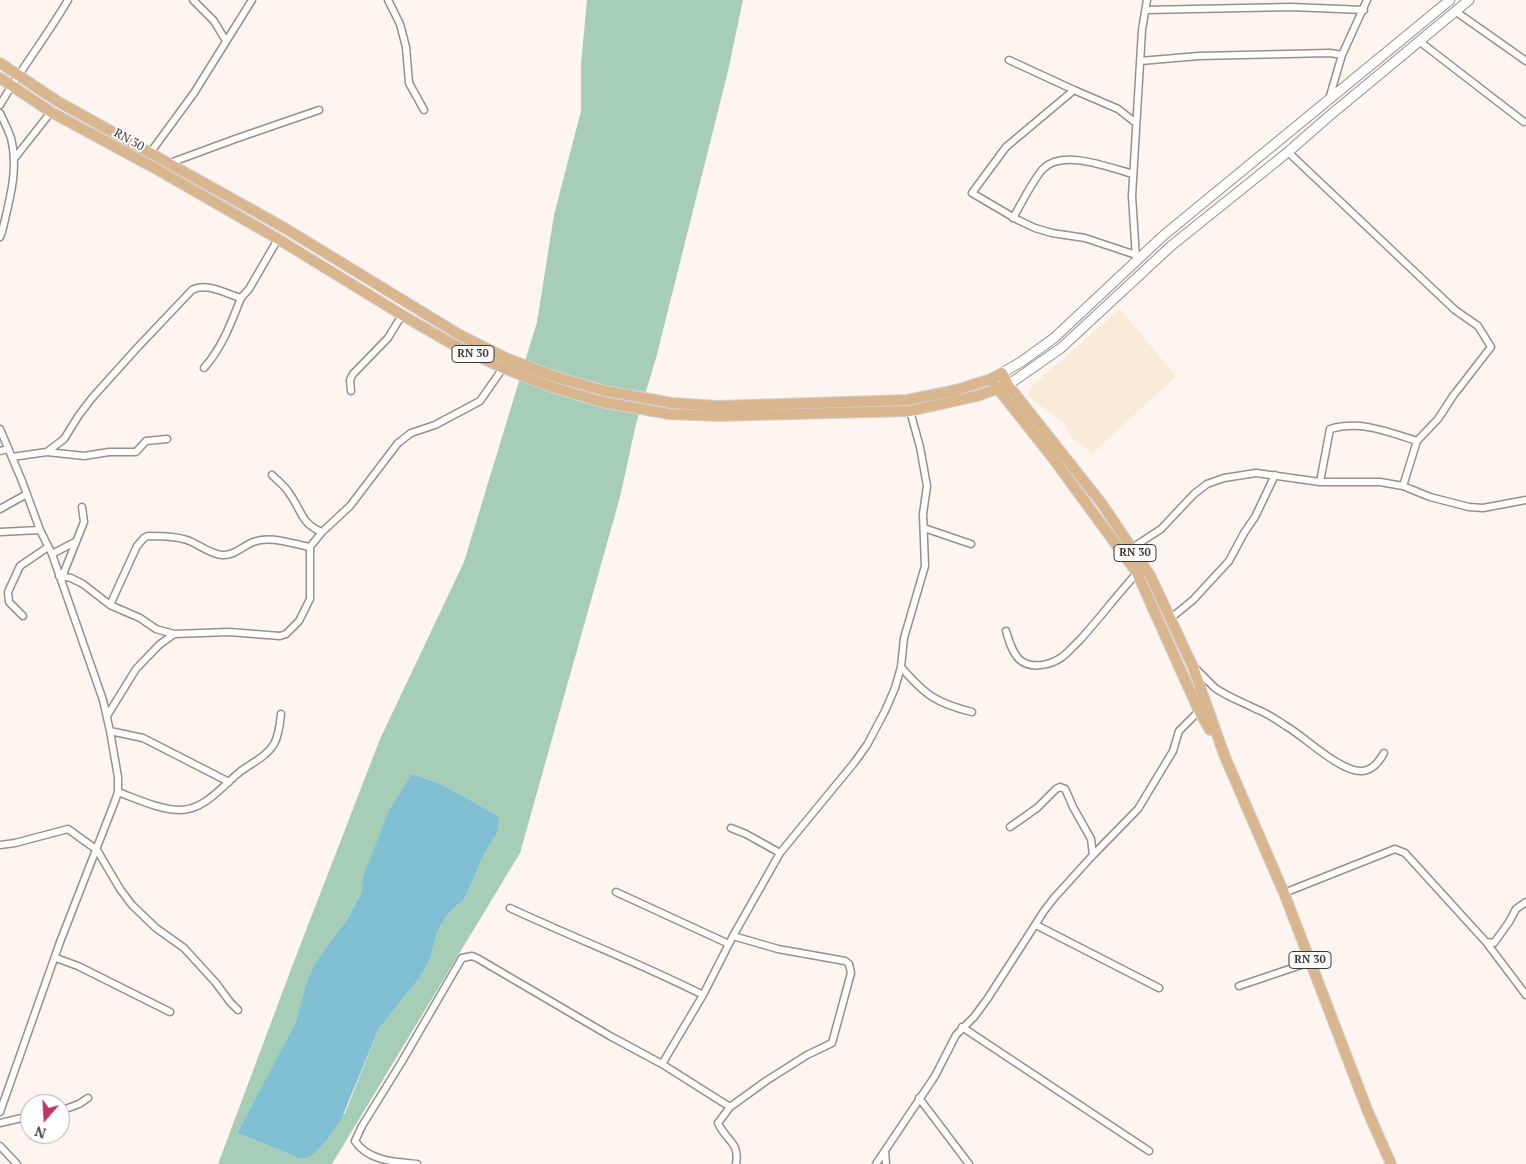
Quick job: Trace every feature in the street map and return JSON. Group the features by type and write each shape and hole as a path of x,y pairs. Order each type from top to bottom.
{"main road":[{"name":"RN 30","path":"0,63 57,101 283,227 460,335 506,358 556,377 605,391 672,403 718,406 907,400 956,390 991,379 1002,373 1008,384 1102,504 1150,575 1193,667 1224,757"},
{"name":"RN 30","path":"0,78 51,112 278,239 402,316 454,345 503,368 552,387 602,402 670,414 718,416 910,411 977,396 1008,384"},
{"name":"RN 30","path":"991,379 1052,457 1137,573 1200,711 1224,757 1284,893 1368,1112 1391,1164"}],"street":[{"path":"0,105 17,76 53,26 68,0"},
{"path":"194,0 214,21 226,41"},
{"path":"150,153 194,93 252,0"},
{"path":"388,0 400,24 406,48 409,83 424,110"},
{"path":"1136,258 1132,196 1133,174 1142,30 1148,0"},
{"path":"1328,100 1342,55 1367,0"},
{"path":"1002,373 1054,338 1136,258 1450,0"},
{"path":"1008,384 1061,348 1171,246 1288,152 1418,41 1470,0"},
{"path":"1146,10 1291,7 1364,10"},
{"path":"1455,11 1526,61"},
{"path":"1418,41 1524,122"},
{"path":"1140,61 1199,56 1342,55"},
{"path":"1009,60 1118,109 1136,123"},
{"path":"1074,90 1006,146 972,193 1013,218 1035,228 1052,233 1085,238 1136,258"},
{"path":"170,163 235,138 319,110"},
{"path":"14,159 51,112"},
{"path":"0,113 10,138 14,159 12,190 0,237"},
{"path":"1288,152 1455,310 1478,326 1491,347 1453,396 1438,419 1418,441 1403,486"},
{"path":"1013,218 1043,168 1052,162 1063,158 1133,174"},
{"path":"204,368 213,358 226,336 242,298 278,239"},
{"path":"47,452 64,439 92,398 192,290 206,287 242,298"},
{"path":"351,391 350,380 353,374 388,338 402,316"},
{"path":"61,576 71,578 83,584 110,605 140,618 156,629 174,634 209,632 280,636 286,634 298,621 310,599 310,547 322,532 350,506 398,443 411,433 435,425 480,401 503,368"},
{"path":"662,1064 703,995 728,944 780,853 854,763 867,744 895,688 901,667 904,638 925,566 923,514 927,486 920,447 910,411"},
{"path":"1320,482 1330,428 1344,424 1358,424 1418,441"},
{"path":"0,429 40,530 61,576 103,700 118,777 118,792 60,942 56,958 0,1112"},
{"path":"12,458 47,452 84,456 109,452 136,452 146,441 167,439"},
{"path":"0,451 8,449"},
{"path":"1132,548 1161,529 1194,494 1207,484 1224,478 1256,473 1320,482 1380,482 1403,486 1430,497 1469,507 1483,508 1526,500"},
{"path":"1171,618 1193,600 1229,561 1255,517 1275,475"},
{"path":"272,476 289,492 307,524 322,532"},
{"path":"0,509 27,494"},
{"path":"61,576 84,522 82,507"},
{"path":"924,528 970,544"},
{"path":"0,532 40,530"},
{"path":"110,605 137,546 148,536 185,540 216,554 225,555 236,552 253,542 265,539 280,540 310,547"},
{"path":"52,554 75,542"},
{"path":"23,616 9,602 8,592 20,566 48,547"},
{"path":"1006,631 1012,647 1020,659 1028,665 1035,666 1056,661 1064,656 1090,628 1137,573"},
{"path":"107,716 136,669 174,634"},
{"path":"901,667 927,694 941,703 972,712"},
{"path":"1193,667 1216,688 1288,726 1332,759 1352,770 1363,771 1371,768 1379,762 1384,753"},
{"path":"876,1164 935,1076 956,1035 974,1017 988,998 1054,898 1138,809 1172,751 1179,731 1200,711"},
{"path":"118,792 158,806 182,810 200,803 216,795 229,782 269,751 278,735 281,714"},
{"path":"110,731 143,738 229,782"},
{"path":"1010,827 1037,808 1056,789 1060,787 1065,788 1091,839 1093,855"},
{"path":"731,828 780,853"},
{"path":"0,845 16,843 68,829 97,850 120,889 132,905 156,928 184,948 238,1010"},
{"path":"1091,839 1106,841"},
{"path":"1284,893 1389,851 1401,850 1486,942 1526,995"},
{"path":"616,892 728,944"},
{"path":"1486,942 1494,943 1516,909 1526,902"},
{"path":"510,908 668,977 703,995"},
{"path":"1036,925 1159,988"},
{"path":"733,936 778,949 845,961 849,964 851,973 832,1042 807,1055 730,1107 718,1123 722,1132 737,1151 736,1164"},
{"path":"417,1164 396,1162 369,1155 360,1149 355,1141 362,1126 462,958 472,956 662,1064 730,1107"},
{"path":"56,958 78,966 170,1012"},
{"path":"1238,986 1310,962"},
{"path":"962,1027 1149,1151"},
{"path":"70,1107 88,1098"},
{"path":"919,1098 969,1164"},
{"path":"0,1123 20,1118"},
{"path":"0,1146 17,1164"},
{"path":"885,1149 886,1164"}],"shaded area":[{"path":"1120,309 1176,376 1093,453 1072,438 1064,422 1028,397 1031,387"}],"green space":[{"path":"587,0 743,0 728,71 656,358 636,424 620,497 520,853 332,1164 218,1164 380,739 464,562 537,322 554,215 581,111 581,64","holes":["412,774 443,785 497,815 497,830 465,898 447,915 437,932 431,957 421,976 378,1030 345,1113 298,1158 237,1133 297,1023 307,981 315,963 348,918 362,891"]}],"water":[{"path":"412,774 443,785 497,815 499,821 498,830 484,855 465,898 447,915 437,932 431,957 421,976 378,1030 341,1120 318,1150 309,1157 298,1158 237,1133 296,1023 307,981 315,963 348,918 362,891 363,877 389,811"}]}
